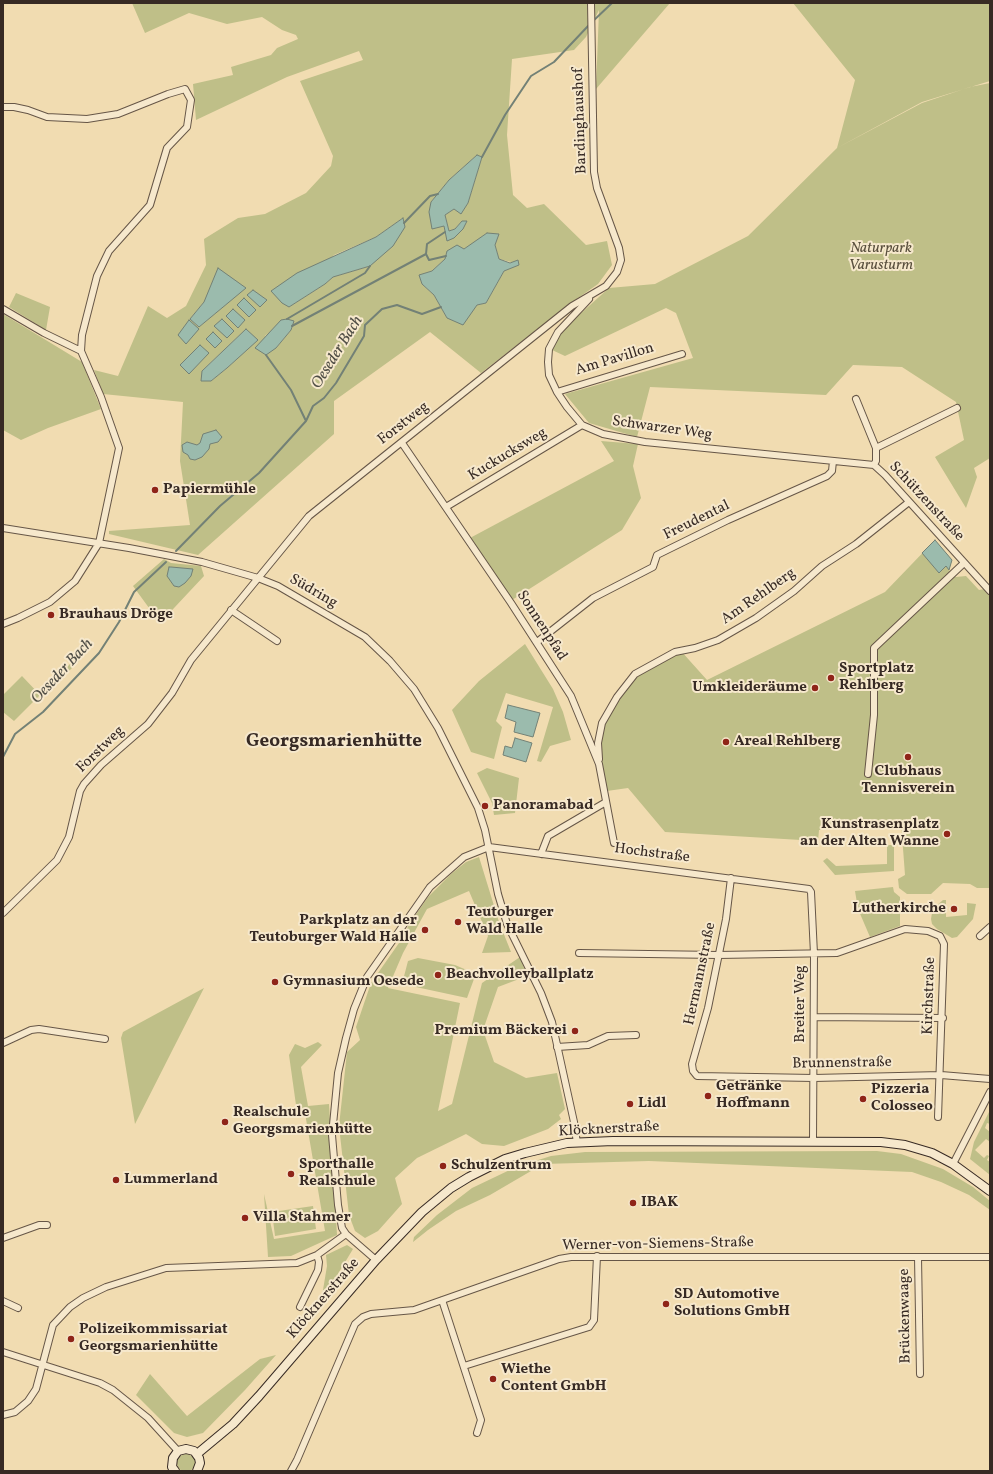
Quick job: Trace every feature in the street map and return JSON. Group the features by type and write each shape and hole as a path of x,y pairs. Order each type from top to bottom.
{"main road":[{"name":"Klöcknerstraße","path":"197,1454 233,1424 376,1260 422,1212 451,1188 505,1159 525,1153 577,1143 813,1141 881,1142 905,1145 932,1153 953,1164 990,1191"},
{"path":"173,1470 173,1458 178,1451 186,1449 197,1454 200,1462 197,1471"}],"street":[{"name":"Bardinghaushof","path":"590,3 594,172 597,188 618,248 620,260 617,272 612,279"},
{"path":"3,107 14,107 28,110 47,118 87,119 118,114 168,94 185,89 191,100 188,127 168,148 150,205 108,251 97,276 82,335 81,351 101,397 119,448 98,543 75,581 50,602 3,624"},
{"name":"Forstweg","path":"3,914 57,860 68,837 80,791 84,784 101,765 148,724 172,692 191,660 309,516 572,306 594,294 612,279"},
{"name":"Schwarzer Weg","path":"594,294 558,332 550,348 548,362 549,375 557,392 567,407 582,424 603,434 645,442 874,465"},
{"path":"3,309 44,334 81,351"},
{"name":"Am Pavillon","path":"557,392 682,354"},
{"name":"Schützenstraße","path":"856,398 876,448 876,461 874,465 885,475 990,591"},
{"path":"876,448 956,408"},
{"name":"Kuckucksweg","path":"446,507 582,424"},
{"name":"Sonnenpfad","path":"402,443 537,642 571,696 599,764 614,843"},
{"name":"Freudental","path":"537,642 593,598 653,567 657,555 728,520 827,476 832,472 833,461"},
{"name":"Am Rehlberg","path":"599,764 598,743 602,723 617,697 635,674 675,652 695,648 718,640 756,618 794,591 822,566 856,544 909,502"},
{"name":"Südring","path":"3,528 98,543 202,562 258,578 278,586 365,637 390,661 414,689 438,728 478,808 485,830 498,894 507,924 541,993 552,1022 574,1122 577,1143"},
{"path":"868,774 874,715 874,648 964,563"},
{"path":"231,610 277,641"},
{"path":"541,854 548,836 606,802"},
{"path":"376,1260 346,1234 340,1221 338,1205 332,1134 338,1073 354,1009 367,977 430,887 464,856 489,847"},
{"name":"Hochstraße","path":"489,847 731,878 809,889 811,892"},
{"name":"Hermannstraße","path":"694,1074 692,1064 708,1008 726,919 731,878"},
{"name":"Breiter Weg","path":"811,892 814,954 813,1141"},
{"path":"980,936 990,927"},
{"name":"Kirchstraße","path":"814,954 837,953 905,929 928,931 940,936 944,944 945,955 938,1117"},
{"path":"579,953 718,955 814,954"},
{"path":"814,1017 943,1018"},
{"path":"3,1043 31,1030 39,1029 105,1039"},
{"path":"557,1047 588,1045 608,1036 636,1035"},
{"name":"Brunnenstraße","path":"694,1074 700,1077 814,1078 941,1075 990,1079"},
{"path":"953,1164 990,1092"},
{"path":"3,1238 39,1225 47,1225"},
{"path":"3,1416 15,1412 28,1401 36,1389 53,1325 61,1315 83,1298 106,1288 166,1268 296,1263 317,1255 346,1234"},
{"path":"300,1307 318,1270 319,1262 317,1255"},
{"path":"464,1366 589,1326 594,1320 596,1256"},
{"name":"Werner-von-Siemens-Straße","path":"290,1471 297,1460 355,1324 363,1317 380,1312 406,1312 559,1258 596,1256 990,1258"},
{"name":"Brückenwaage","path":"918,1257 920,1374"},
{"path":"442,1300 481,1420 477,1432"},
{"path":"3,1301 18,1308"},
{"path":"3,1352 100,1383 113,1390 148,1418 178,1451"}],"green space":[{"path":"132,3 670,3 596,89 599,10 586,37 574,50 512,59 507,135 513,195 527,208 544,204 586,245 607,241 612,265 598,284 571,303 481,373 430,332 334,401 334,434 198,555 109,534 109,531 190,525 180,461 183,402 103,394 94,370 118,376 148,306 167,318 186,306 206,265 204,239 238,218 265,214 306,193 331,166 333,156 300,81 363,60 359,51 287,77 196,120 193,84 233,75 231,67 271,55 277,48 298,39 296,35 282,30 262,17 227,24 189,13 145,33","holes":["477,155 482,157 468,203 461,213 454,209 445,215 449,231 455,229 462,221 448,240 444,226 433,228 431,202 449,180","403,218 370,266 333,277 325,284 289,307 334,255 376,237","487,233 495,245 499,259 519,264 504,271 486,303 477,305 447,318 434,295 422,284 420,275 432,271 445,259 477,242","245,288 199,327 190,319 204,302","293,321 291,330 276,348 265,336 275,328","246,329 257,340 211,381 202,371"]},
{"path":"793,3 990,3 990,81 922,102 837,148 855,80"},
{"name":"Naturpark Varusturm","path":"990,83 990,458 974,468 977,477 966,508 935,457 964,440 956,402 902,367 853,365 826,395 650,387 637,437 589,423 565,394 693,358 676,313 666,308 565,356 552,350 560,332 609,288 655,284 748,236 837,148 922,103 970,87"},
{"path":"16,293 50,307 46,330 9,307"},
{"path":"3,314 82,362 101,409 48,428 21,440 3,430"},
{"path":"601,441 638,444 633,466 641,498 622,530 512,600 470,538 614,461"},
{"path":"935,540 952,560 949,570 956,577 966,576 979,590 990,588 990,888 977,888 970,884 943,883 931,894 907,894 899,888 898,879 905,875 901,822 819,830 818,841 665,832 628,788 607,791 599,764 602,723 635,674 681,651 707,680 885,592"},
{"path":"164,559 171,563 201,566 204,576 160,623 133,586"},
{"path":"525,644 553,689 563,712 571,740 550,746 541,762 537,761 553,707 506,693 496,721 502,727 494,759 471,752 452,710 479,681"},
{"path":"78,656 81,659 43,697 40,694"},
{"path":"22,676 40,695 14,721 3,712 3,695"},
{"path":"487,768 519,778 515,813 494,815 492,803 477,773"},
{"path":"887,845 894,845 894,871 835,875 823,861 827,858 836,866 887,864"},
{"path":"479,857 499,922 511,952 482,953 488,936 469,891 427,909 403,953 388,988 460,1003 438,1111 452,1104 482,983 520,957 527,976 498,987 483,1030 494,1062 526,1078 557,1073 565,1109 559,1115 561,1119 548,1129 504,1146 482,1144 466,1134 417,1158 395,1178 402,1204 378,1231 365,1238 355,1231 349,1215 339,1126 347,1052 360,1040 356,1027 371,983 399,943 410,923 428,897 451,874 466,862"},
{"path":"893,887 894,892 900,897 900,926 870,937 858,909 855,891"},
{"path":"943,900 946,900 946,906 941,906 941,912 946,913 946,917 967,915 967,903 976,904 973,919 957,937 952,938 937,929 932,924 932,913 935,907"},
{"name":"Beachvolleyballplatz","path":"418,958 455,965 469,971 474,979 467,998 402,984 408,961"},
{"path":"204,988 135,1124 121,1038 123,1032"},
{"path":"318,1042 322,1045 301,1067 308,1106 329,1104 337,1235 291,1256 268,1257 264,1194 274,1239 325,1231 305,1113 296,1105 289,1055 295,1044 305,1048"},
{"path":"990,1110 990,1124 987,1123 985,1128 990,1132 990,1142 986,1139 975,1150 984,1158 987,1155 989,1156 987,1160 990,1162 990,1175 970,1159 974,1142"},
{"path":"877,1151 901,1154 943,1169 973,1187 990,1201 990,1210 969,1195 941,1182 912,1172 649,1161 543,1164 490,1195 456,1211 413,1242 414,1237 437,1215 472,1188 516,1167 551,1156 585,1152"},
{"path":"313,1206 316,1229 275,1236 272,1212"},
{"path":"347,1245 353,1249 321,1302 327,1266 326,1255"},
{"path":"276,1355 245,1390 203,1433 187,1437 174,1433 136,1395 150,1374 187,1416 260,1359"},
{"path":"186,1454 192,1457 195,1463 192,1469 186,1472 180,1469 177,1463 180,1457"}],"shaded area":[{"path":"477,155 482,157 468,203 461,214 454,209 445,215 449,231 455,229 462,221 467,221 463,229 454,238 447,241 444,226 432,229 429,212 431,202 449,180"},
{"path":"403,218 405,227 393,246 370,266 333,277 325,284 289,307 282,303 271,291 297,273 376,237"},
{"path":"487,233 499,234 495,245 499,259 510,263 518,260 519,265 504,271 486,303 477,305 463,325 447,318 434,295 422,284 419,275 432,271 445,259 447,251 457,245 464,249"},
{"path":"218,268 246,288 199,327 190,319 204,302"},
{"path":"253,290 267,300 260,307 247,295"},
{"path":"244,298 256,310 249,317 237,305"},
{"path":"233,309 245,320 238,328 226,316"},
{"path":"222,319 234,331 227,338 214,326"},
{"path":"287,319 294,321 291,330 276,348 266,355 255,348 281,320"},
{"path":"189,320 199,329 186,344 178,335"},
{"path":"246,329 258,340 211,381 201,381 202,371"},
{"path":"213,332 222,341 215,348 206,339"},
{"path":"200,345 209,353 189,374 180,365"},
{"path":"216,430 222,437 218,442 210,444 209,449 202,457 195,460 190,459 188,455 183,452 182,445 187,442 197,445 200,443 203,434"},
{"path":"935,540 952,560 949,570 946,566 939,573 922,553"},
{"path":"169,567 193,569 191,576 179,587 174,586 167,576"},
{"path":"508,705 540,713 533,737 514,732 516,722 505,718"},
{"path":"515,738 532,743 526,762 503,755 505,746 512,748"}],"waterway":[{"name":"Oeseder Bach","path":"592,22 612,3"},
{"name":"Oeseder Bach","path":"482,157 505,115 531,76 554,62 589,25"},
{"path":"404,223 430,196 438,194"},
{"path":"292,326 426,254 427,244 445,232"},
{"path":"426,254 429,260 446,256"},
{"path":"287,319 365,273 370,266"},
{"name":"Oeseder Bach","path":"306,421 313,406 324,398 336,383 364,336 365,325 382,309 397,305 422,314 441,307"},
{"name":"Oeseder Bach","path":"176,551 220,506 259,473 306,421 291,390 266,355"},
{"name":"Oeseder Bach","path":"3,757 15,734 43,712 99,653 119,622 134,592 166,562"}],"place":[{"name":"Papiermühle","path":"155,490"},
{"name":"Brauhaus Dröge","path":"51,615"},
{"name":"Sportplatz Rehlberg","path":"831,678"},
{"name":"Umkleideräume","path":"815,688"},
{"name":"Areal Rehlberg","path":"726,742"},
{"name":"Clubhaus Tennisverein","path":"908,757"},
{"name":"Panoramabad","path":"485,806"},
{"name":"Kunstrasenplatz an der Alten Wanne","path":"947,834"},
{"name":"Lutherkirche","path":"954,909"},
{"name":"Teutoburger Wald Halle","path":"458,922"},
{"name":"Parkplatz an der Teutoburger Wald Halle","path":"425,930"},
{"name":"Beachvolleyballplatz","path":"438,975"},
{"name":"Gymnasium Oesede","path":"275,982"},
{"name":"Premium Bäckerei","path":"575,1031"},
{"name":"Getränke Hoffmann","path":"708,1096"},
{"name":"Pizzeria Colosseo","path":"863,1099"},
{"name":"Lidl","path":"630,1104"},
{"name":"Realschule Georgsmarienhütte","path":"225,1122"},
{"name":"Schulzentrum","path":"443,1166"},
{"name":"Sporthalle Realschule","path":"291,1174"},
{"name":"Lummerland","path":"116,1180"},
{"name":"IBAK","path":"633,1203"},
{"name":"Villa Stahmer","path":"245,1218"},
{"name":"SD Automotive Solutions GmbH","path":"666,1304"},
{"name":"Polizeikommissariat Georgsmarienhütte","path":"71,1339"},
{"name":"Wiethe Content GmbH","path":"493,1379"}],"district":[{"name":"Georgsmarienhütte","path":"334,743"}]}
